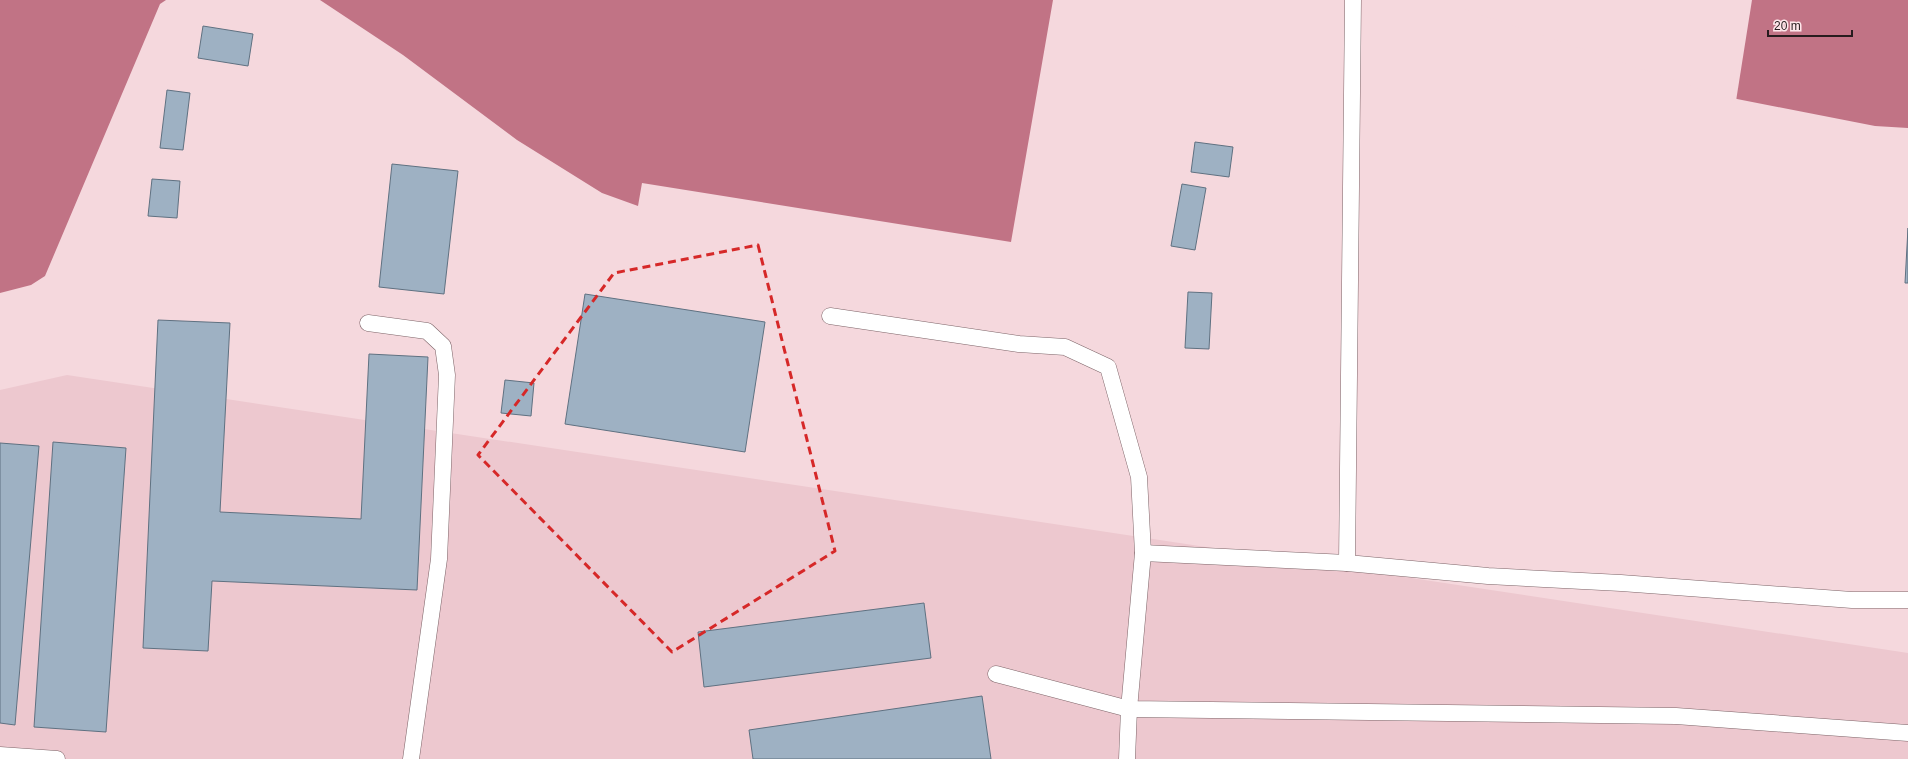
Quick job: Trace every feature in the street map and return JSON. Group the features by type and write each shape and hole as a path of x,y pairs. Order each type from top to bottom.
{"lane":[{"path":"1347,563 1353,0"},
{"path":"830,316 1019,344 1065,347 1108,367 1139,477 1143,553 1129,709 1127,759"},
{"path":"368,323 427,331 443,346 448,375 439,559 411,759"},
{"path":"1143,553 1347,563 1488,576 1621,583 1852,600 1908,600"},
{"path":"996,674 1129,709 1676,716 1908,732"},
{"path":"0,755 57,759"}],"highlighted area":[{"path":"758,245 835,551 672,652 478,455 614,273"}],"shaded area":[{"path":"0,0 166,0 160,4 45,276 31,285 0,293"},
{"path":"320,0 1053,0 1011,242 642,183 638,206 602,193 517,140 403,55"},
{"path":"1443,0 1908,0 1908,128 1875,126 1737,99"},
{"path":"67,375 1908,653 1908,759 0,759 0,390"}],"pier":[{"path":"1441,0 1752,0 1736,101 1443,2"}],"building":[{"path":"203,26 253,34 248,66 198,58"},
{"path":"167,90 190,93 183,150 160,148"},
{"path":"1195,142 1233,147 1229,177 1191,172"},
{"path":"392,164 458,171 444,294 379,287"},
{"path":"152,179 180,181 177,218 148,216"},
{"path":"1182,184 1206,188 1195,250 1171,246"},
{"path":"1908,228 1908,283 1905,283"},
{"path":"1188,292 1212,293 1209,349 1185,348"},
{"path":"585,294 765,322 745,452 565,424"},
{"path":"158,320 230,323 220,512 361,519 369,354 428,357 417,590 212,581 208,651 143,648"},
{"path":"505,380 534,383 531,416 501,413"},
{"path":"53,442 126,448 106,732 34,727"},
{"path":"0,443 39,446 15,725 0,723"},
{"path":"924,603 931,658 704,687 698,632"},
{"path":"982,696 991,759 753,759 749,730"}]}
